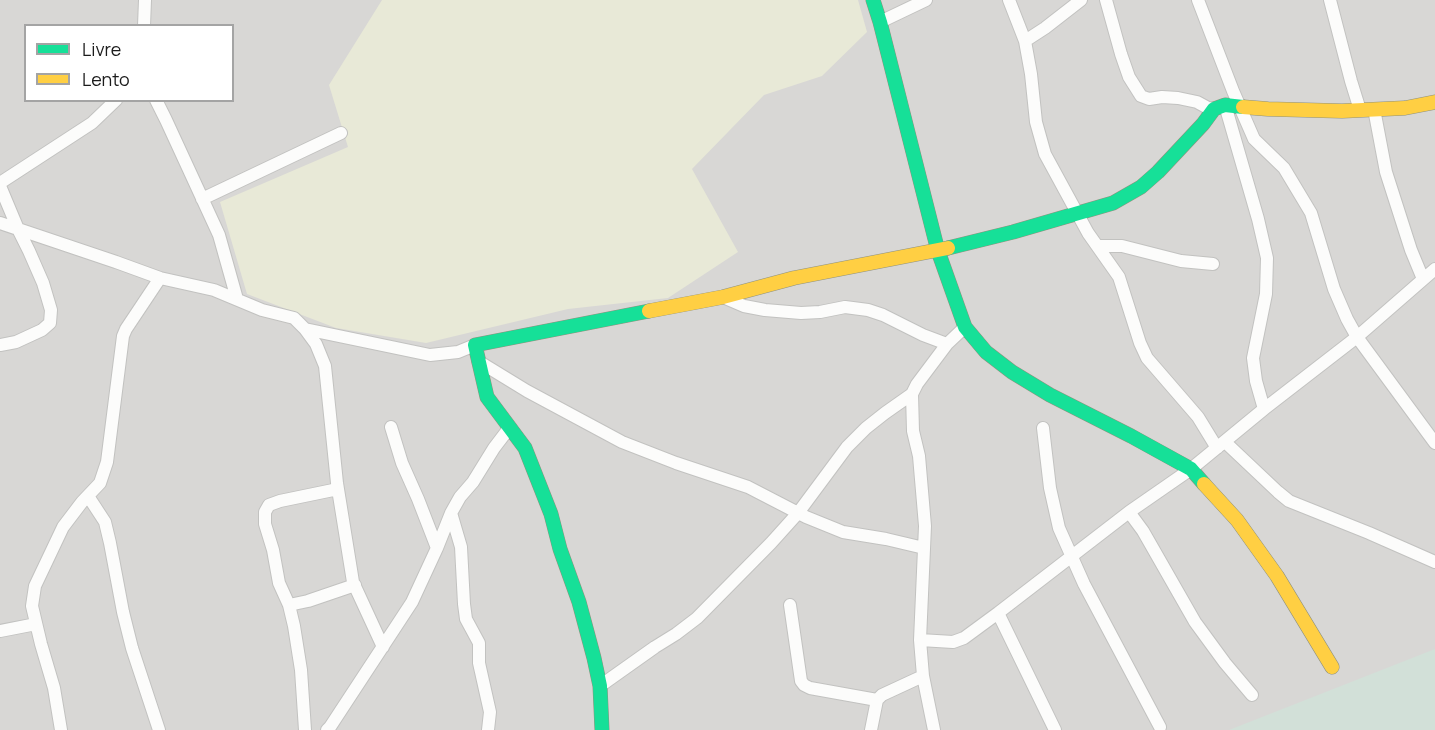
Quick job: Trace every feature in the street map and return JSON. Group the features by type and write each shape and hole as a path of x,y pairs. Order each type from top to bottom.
{"street":[{"path":"144,24 145,0"},
{"path":"873,0 938,251 965,327 986,352 1012,372 1050,395 1131,436 1191,470 1238,520 1277,576 1332,667"},
{"path":"880,22 926,0"},
{"path":"1008,0 1025,41 1036,122 1045,154 1088,233 1119,278 1147,358 1221,445 1289,501 1435,562"},
{"path":"1025,41 1081,0"},
{"path":"1106,0 1120,54 1129,77 1141,96 1149,99 1178,98 1197,102 1208,108 1239,106 1268,109 1367,110 1405,108 1435,102"},
{"path":"1198,0 1254,139 1284,168 1311,213 1334,289 1347,319 1357,337 1435,442"},
{"path":"920,640 953,642 964,638 1129,512 1191,470 1264,409 1357,337 1431,274 1411,250 1367,110 1351,81 1330,0"},
{"path":"0,345 16,342 42,330 50,323 51,310 43,283 0,184 92,123 114,102"},
{"path":"157,102 219,236 237,299"},
{"path":"305,329 430,355 458,352 494,340 723,297 794,278 938,251 1113,203 1141,187 1158,172 1219,107"},
{"path":"1219,107 1258,219 1267,258 1266,294 1253,358 1256,381 1264,409"},
{"path":"202,199 341,133"},
{"path":"0,223 160,278 214,290 262,310 294,318 305,329 316,344 325,366 338,489 353,582 383,647"},
{"path":"1098,246 1122,246 1181,261 1213,264"},
{"path":"61,730 54,688 32,606 35,586 63,526 100,483 107,462 123,336 160,278"},
{"path":"723,297 744,306 765,310 801,313 845,307 868,310 947,344"},
{"path":"934,730 923,676 920,640 925,526 919,456 913,431 912,394 947,344 965,327"},
{"path":"475,345 487,397 525,448 551,514 594,658 600,686 602,730"},
{"path":"478,361 527,391 622,442 748,487 798,513 843,532 924,548"},
{"path":"600,686 697,618 798,513 848,447 866,428 912,394"},
{"path":"391,427 402,463 437,548"},
{"path":"327,730 412,602 460,497 473,482 510,427"},
{"path":"1043,428 1050,488 1059,528 1084,584 1160,727"},
{"path":"305,730 301,670 294,626 289,605 279,583 265,524 265,512 269,505 280,501 338,489"},
{"path":"88,496 105,522 132,648 159,730"},
{"path":"1129,512 1143,531 1195,622 1252,695"},
{"path":"451,513 461,547 466,619 479,643 479,663 490,712 488,730"},
{"path":"289,605 355,585"},
{"path":"790,605 801,681 804,685 877,700"},
{"path":"998,613 1055,730"},
{"path":"0,631 36,624"},
{"path":"871,730 877,700 882,695 923,676"}],"shaded area":[{"path":"0,0 1435,0 1435,730 0,730"},
{"path":"1435,649 1435,730 1229,730"}],"green space":[{"path":"382,0 858,0 867,32 822,76 764,95 692,169 738,252 668,298 568,309 426,343 336,328 247,294 220,202 348,147 329,85"}],"traffic: fast":[{"path":"873,0 938,251 965,327 986,352 1012,372 1050,395 1191,469 1204,484"},
{"path":"948,248 1113,203 1141,187 1158,172 1214,109 1225,105 1243,107"},
{"path":"602,730 600,686 594,658 551,514 525,448 487,397 475,345 649,311"}],"traffic: slow":[{"path":"1243,107 1342,111 1405,108 1435,102"},
{"path":"649,311 723,297 794,278 948,248"},
{"path":"1204,484 1237,520 1277,576 1332,667"}]}
